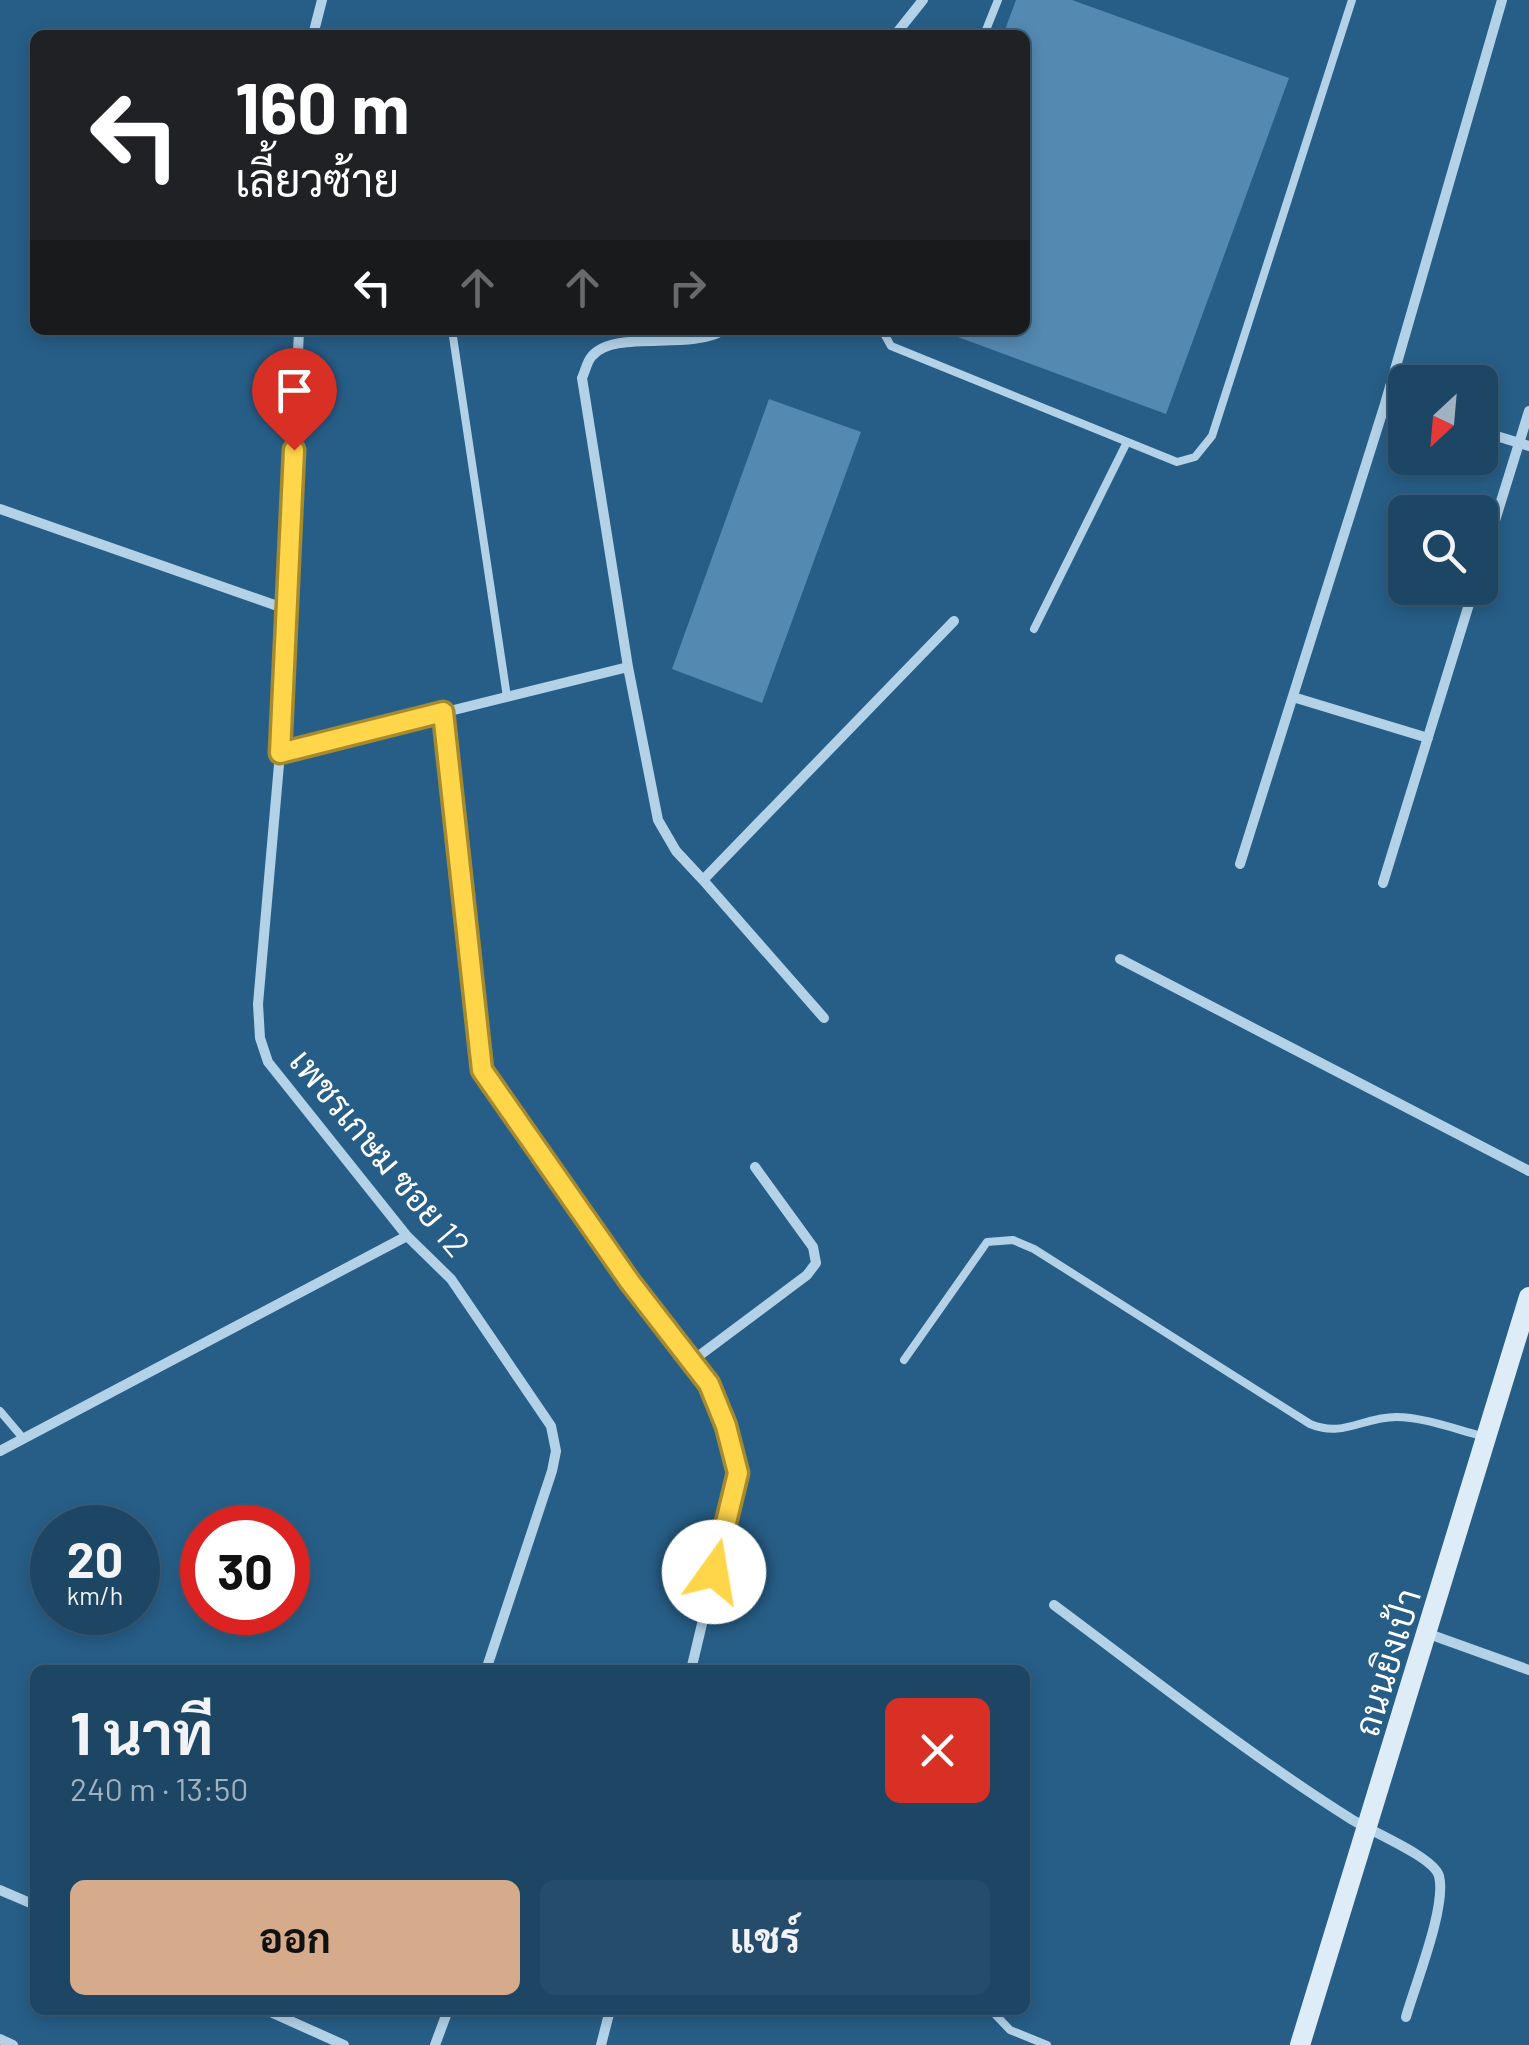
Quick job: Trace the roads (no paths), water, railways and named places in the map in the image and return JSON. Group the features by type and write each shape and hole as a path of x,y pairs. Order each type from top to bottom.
{"main road":[{"name":"ถนนยิงเป้า","path":"1300,2045 1429,1634 1529,1296"}],"street":[{"path":"314,30 322,0"},
{"path":"899,30 922,0"},
{"path":"1240,864 1385,404 1502,0"},
{"name":"เพชรเกษม ซอย 12","path":"299,335 280,753 258,1004 260,1038 268,1062 407,1236 451,1279 551,1426 556,1451 552,1471 488,1665"},
{"path":"707,335 610,345 592,354 582,378 628,666 658,820 676,851 824,1018"},
{"path":"1498,518 1524,444 1529,411"},
{"path":"1498,436 1524,444"},
{"path":"0,509 286,609"},
{"path":"1383,882 1469,605"},
{"path":"703,880 954,621"},
{"path":"280,753 628,666"},
{"path":"1292,697 1428,738"},
{"path":"443,712 482,1070 630,1282 709,1384 726,1426 738,1473 692,1665"},
{"path":"1120,959 1529,1170"},
{"path":"692,1361 807,1276 816,1263 813,1247 755,1167"},
{"path":"0,1451 407,1236"},
{"path":"1054,1605 1284,1777 1368,1830 1432,1864 1440,1876 1440,1898 1406,2017"},
{"path":"1429,1634 1529,1670"},
{"path":"0,1890 30,1903"},
{"path":"277,2015 344,2045"},
{"path":"435,2045 446,2015"},
{"path":"601,2045 609,2015"},
{"path":"0,2038 13,2045"}],"lane":[{"path":"986,30 998,0"},
{"path":"885,335 892,346 1177,462 1196,457 1212,436 1352,0"},
{"path":"453,335 507,697"},
{"path":"1034,629 1127,442"},
{"path":"904,1360 987,1242 1013,1240 1034,1249 1310,1424 1340,1431 1382,1417 1402,1416 1486,1437"},
{"path":"0,1411 22,1436"},
{"path":"996,2015 1010,2030 1047,2045"}]}
